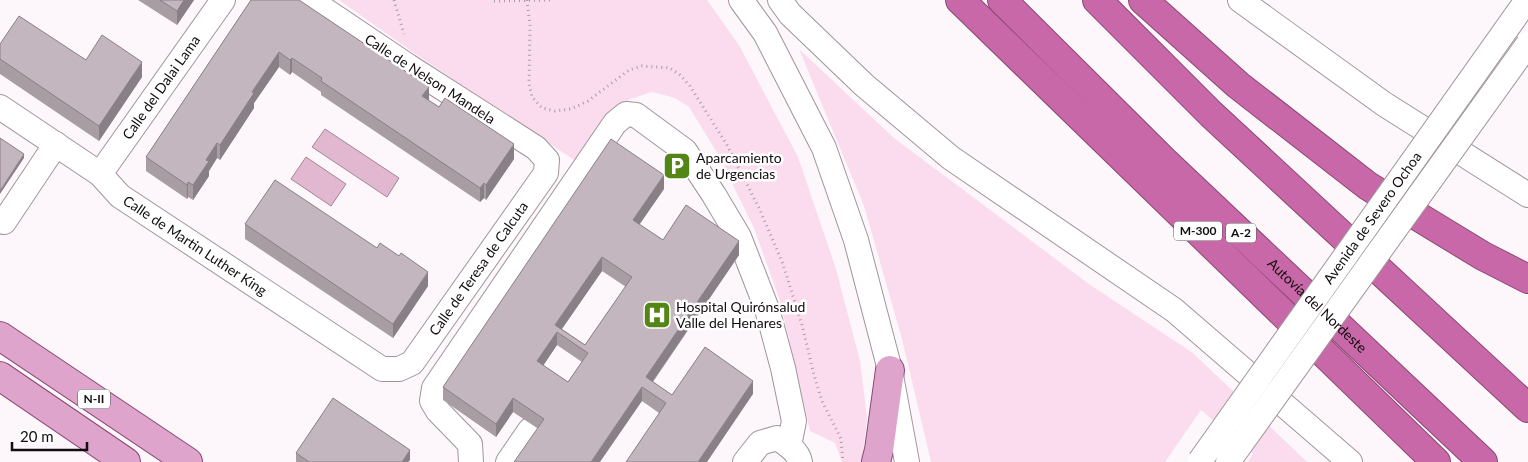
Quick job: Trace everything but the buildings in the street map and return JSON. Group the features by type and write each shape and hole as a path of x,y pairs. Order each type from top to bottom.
{"highway":[{"name":"M-300","path":"960,0 1436,462"},
{"name":"Autovía del Nordeste","path":"1002,0 1164,161 1484,462"},
{"path":"1097,0 1218,121 1528,408"},
{"path":"1144,0 1238,85 1368,186 1483,256 1528,279"}],"main road":[{"name":"N-II","path":"0,336 188,462"},
{"path":"876,462 890,370"},
{"name":"N-II","path":"0,376 126,462"}],"street":[{"name":"Calle del Dalai Lama","path":"100,174 223,0"},
{"name":"Calle de Nelson Mandela","path":"310,0 408,66 536,148 547,160"},
{"path":"741,0 765,33 824,148 856,240 890,370 907,462"},
{"path":"780,0 790,14 864,84 951,158 1174,310 1350,462"},
{"path":"1240,0 1384,104 1528,195"},
{"name":"Avenida de Severo Ochoa","path":"1200,462 1527,0"},
{"name":"Avenida de Severo Ochoa","path":"1228,462 1528,44"},
{"name":"Calle de Martin Luther King","path":"0,107 100,174 120,196 382,369 399,370"},
{"path":"471,462 470,444 438,411 432,401 434,388 615,124 626,114 636,115 685,151 714,194 739,237 767,309 783,368 794,422 795,454"},
{"path":"1,223 56,144"},
{"name":"Calle de Teresa de Calcuta","path":"399,370 412,363 440,324 546,172 547,160"},
{"path":"508,462 530,430"},
{"path":"745,462 760,443 777,438 795,454"}],"path":[{"path":"494,1 550,0"}],"shaded area":[{"path":"339,0 707,0 739,45 798,157 836,269 860,361 867,417 862,462 842,462 835,443 810,431 780,301 754,228 716,151 689,107 675,98 652,92 630,99 611,113 577,162 411,51"},
{"path":"799,49 894,138 1089,284 1193,353 1307,462 1248,462 1253,454 1201,410 1165,462 931,462 902,339 864,206"},
{"path":"325,129 399,178 387,197 312,147"},
{"path":"306,157 346,184 331,206 291,179"}],"place":[{"name":"Aparcamiento de Urgencias","path":"677,166"},
{"name":"Hospital Quirónsalud Valle del Henares","path":"657,315"}]}
